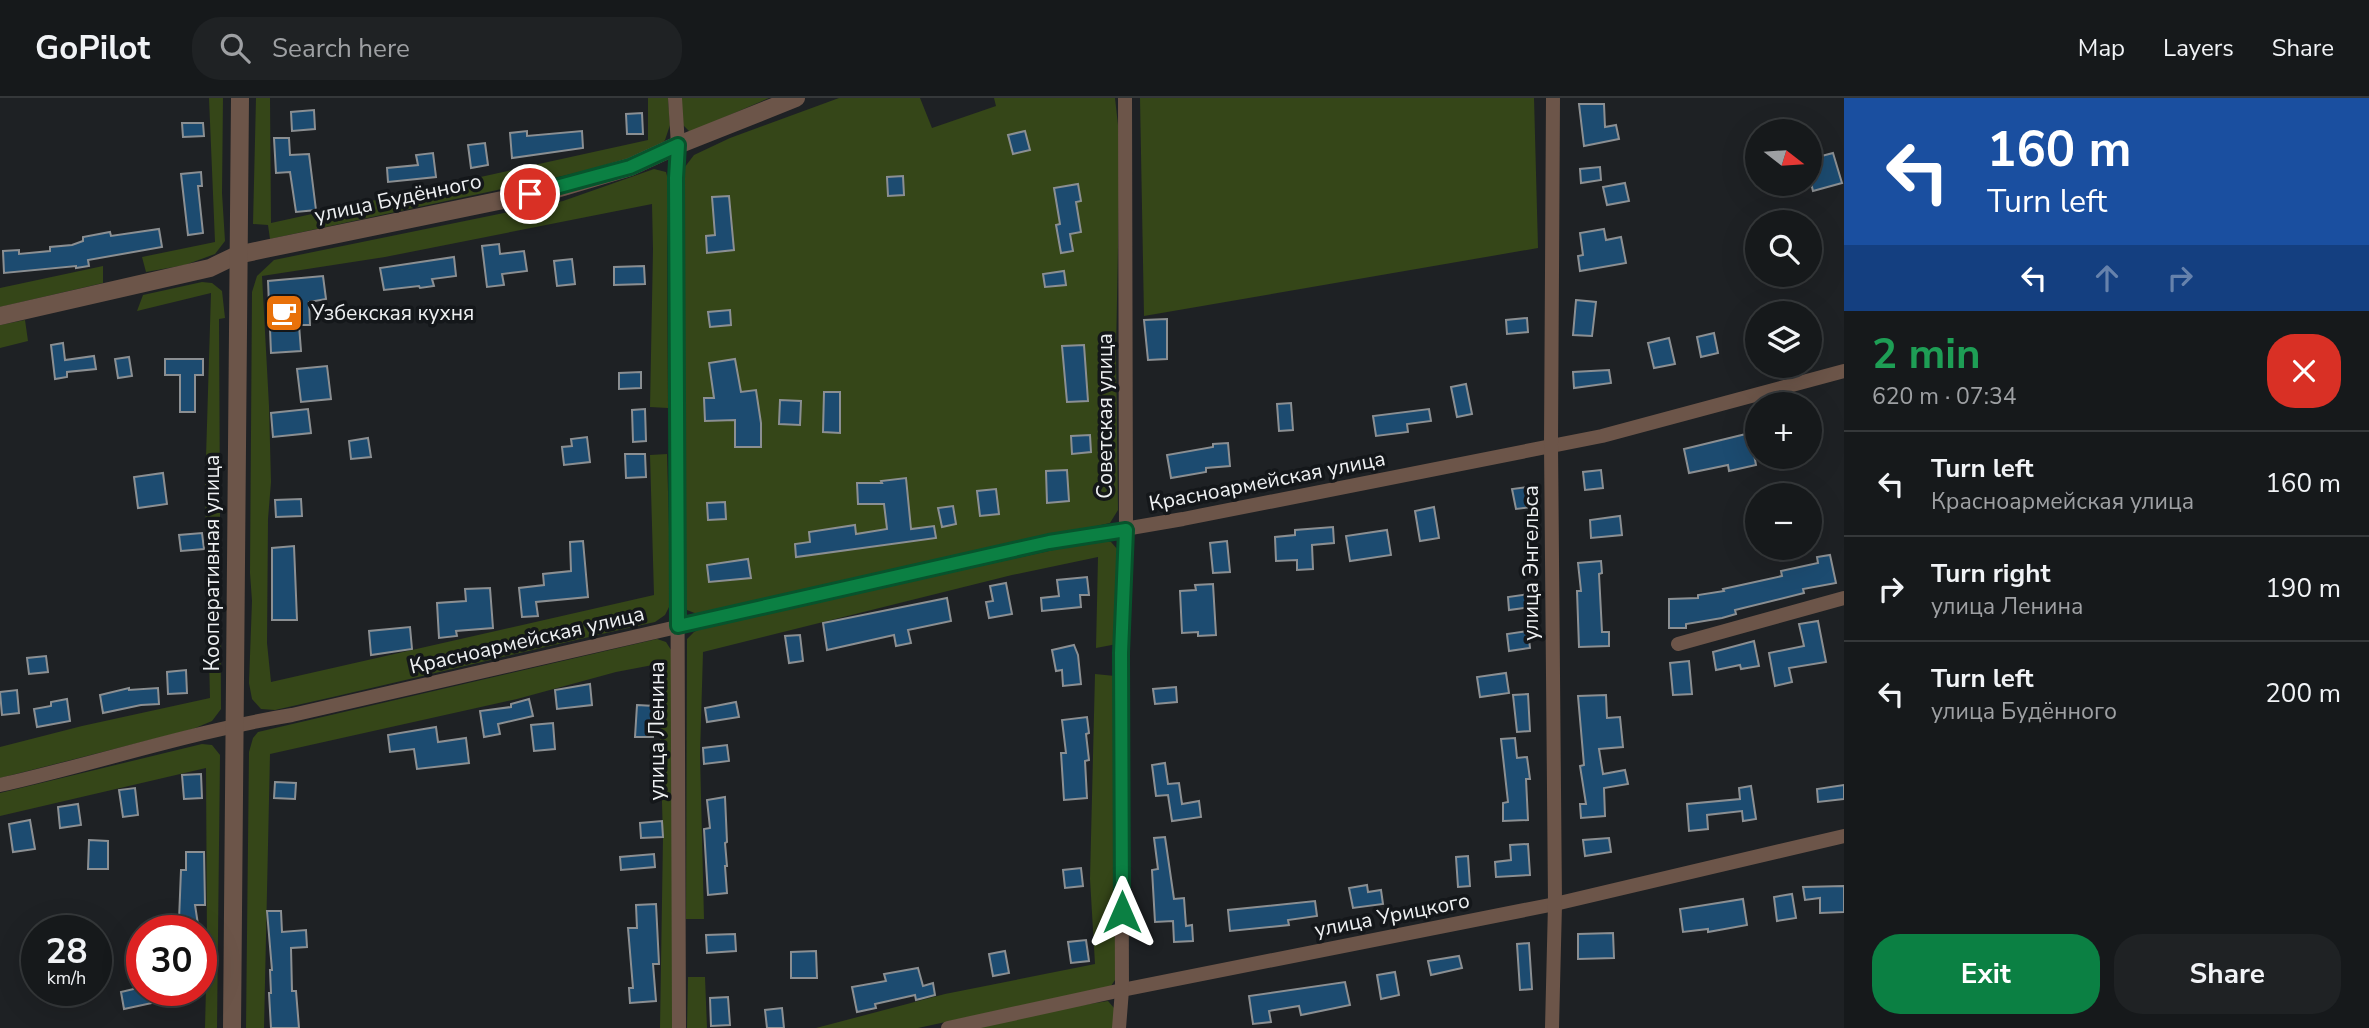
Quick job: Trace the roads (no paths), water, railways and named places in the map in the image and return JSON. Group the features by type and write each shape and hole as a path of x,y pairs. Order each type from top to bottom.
{"street":[{"name":"Кооперативная улица","path":"232,1028 240,98"},
{"name":"улица Ленина","path":"675,98 678,145 679,1028"},
{"name":"улица Будённого","path":"0,316 210,268 237,255 556,188 630,167 796,98"},
{"name":"Советская улица","path":"1119,1028 1122,990 1121,653 1126,530 1125,98"},
{"name":"улица Энгельса","path":"1552,1028 1555,904 1551,445 1553,98"},
{"name":"Красноармейская улица","path":"0,785 234,724 292,715 1049,542 1126,530 1602,436 1844,371"},
{"path":"1678,644 1844,598"},
{"name":"улица Урицкого","path":"948,1028 1122,990 1555,904 1844,836"}],"place":[{"name":"Узбекская кухня","path":"284,313"}]}
